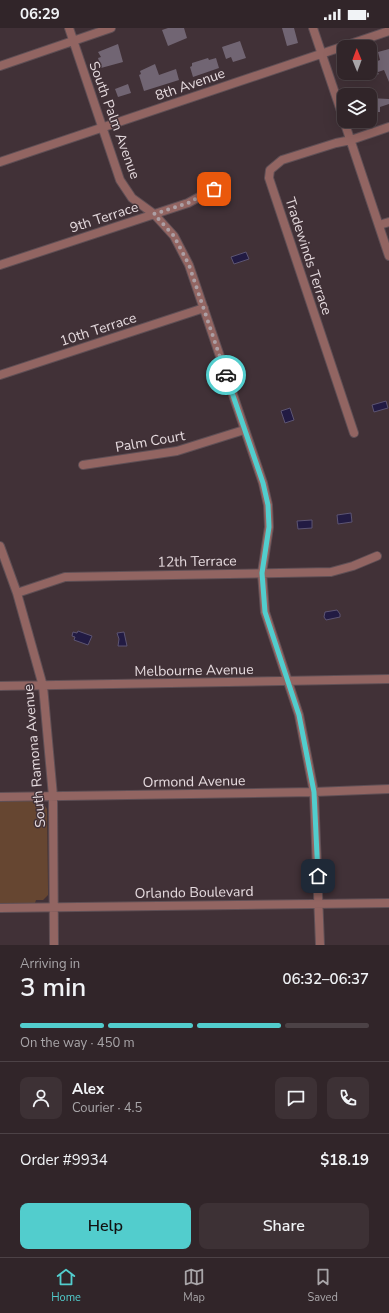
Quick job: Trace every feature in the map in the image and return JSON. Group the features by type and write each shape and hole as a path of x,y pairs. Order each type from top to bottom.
{"street":[{"name":"South Palm Avenue","path":"69,28 120,180 132,198 154,214 174,236 189,265 263,483 268,505 269,527 262,573 265,612 299,715 314,792 320,945"},
{"path":"0,66 111,28"},
{"path":"313,28 337,100"},
{"name":"8th Avenue","path":"0,162 389,31"},
{"name":"Tradewinds Terrace","path":"354,433 269,178 270,170 282,160 336,143 351,140 389,127"},
{"path":"347,128 389,256"},
{"name":"9th Terrace","path":"0,265 188,203 214,189"},
{"path":"379,225 389,222"},
{"name":"10th Terrace","path":"0,375 204,308"},
{"name":"Palm Court","path":"83,465 177,452 244,430"},
{"name":"South Ramona Avenue","path":"0,547 17,593 43,686 53,796 54,945"},
{"name":"12th Terrace","path":"17,593 65,577 331,572 353,566 377,556"},
{"name":"Melbourne Avenue","path":"0,686 289,682 389,679"},
{"name":"Ormond Avenue","path":"0,797 314,792 389,789"},
{"name":"Orlando Boulevard","path":"0,908 389,903"}],"shaded area":[{"path":"246,252 249,259 234,264 231,257"},
{"path":"386,401 388,408 374,412 372,405"},
{"path":"290,408 294,420 285,423 281,411"},
{"path":"351,513 352,522 338,524 337,515"},
{"path":"312,520 312,528 298,529 297,521"},
{"path":"337,610 340,617 326,620 324,617 325,612"},
{"path":"78,631 92,636 88,645 74,640 75,637 72,636 73,632 77,633"},
{"path":"124,632 127,646 118,646 119,639 117,633"},
{"path":"0,799 35,799 43,803 47,809 48,895 43,900 36,900 35,903 0,904"}],"building":[{"path":"168,28 184,28 187,38 168,46 162,30"},
{"path":"282,28 294,28 298,43 287,46"},
{"path":"240,41 246,58 233,62 231,57 226,59 222,47"},
{"path":"118,44 123,62 101,68 98,58 101,57 98,52"},
{"path":"389,49 389,82 384,70 377,72 377,61 380,60 378,52"},
{"path":"208,58 209,60 216,58 219,68 193,77 190,67 192,66 192,63"},
{"path":"155,64 159,75 176,69 179,80 144,91 139,75 141,74 140,71"},
{"path":"128,84 131,93 118,97 115,89"},
{"path":"377,98 389,99 389,104 380,107 380,112 377,112"}],"way so far":[{"path":"214,189 188,203 154,214 174,236 189,265 226,375"}],"route":[{"path":"226,375 263,483 268,505 268,542 262,573 265,612 299,715 314,792 318,876"}]}
